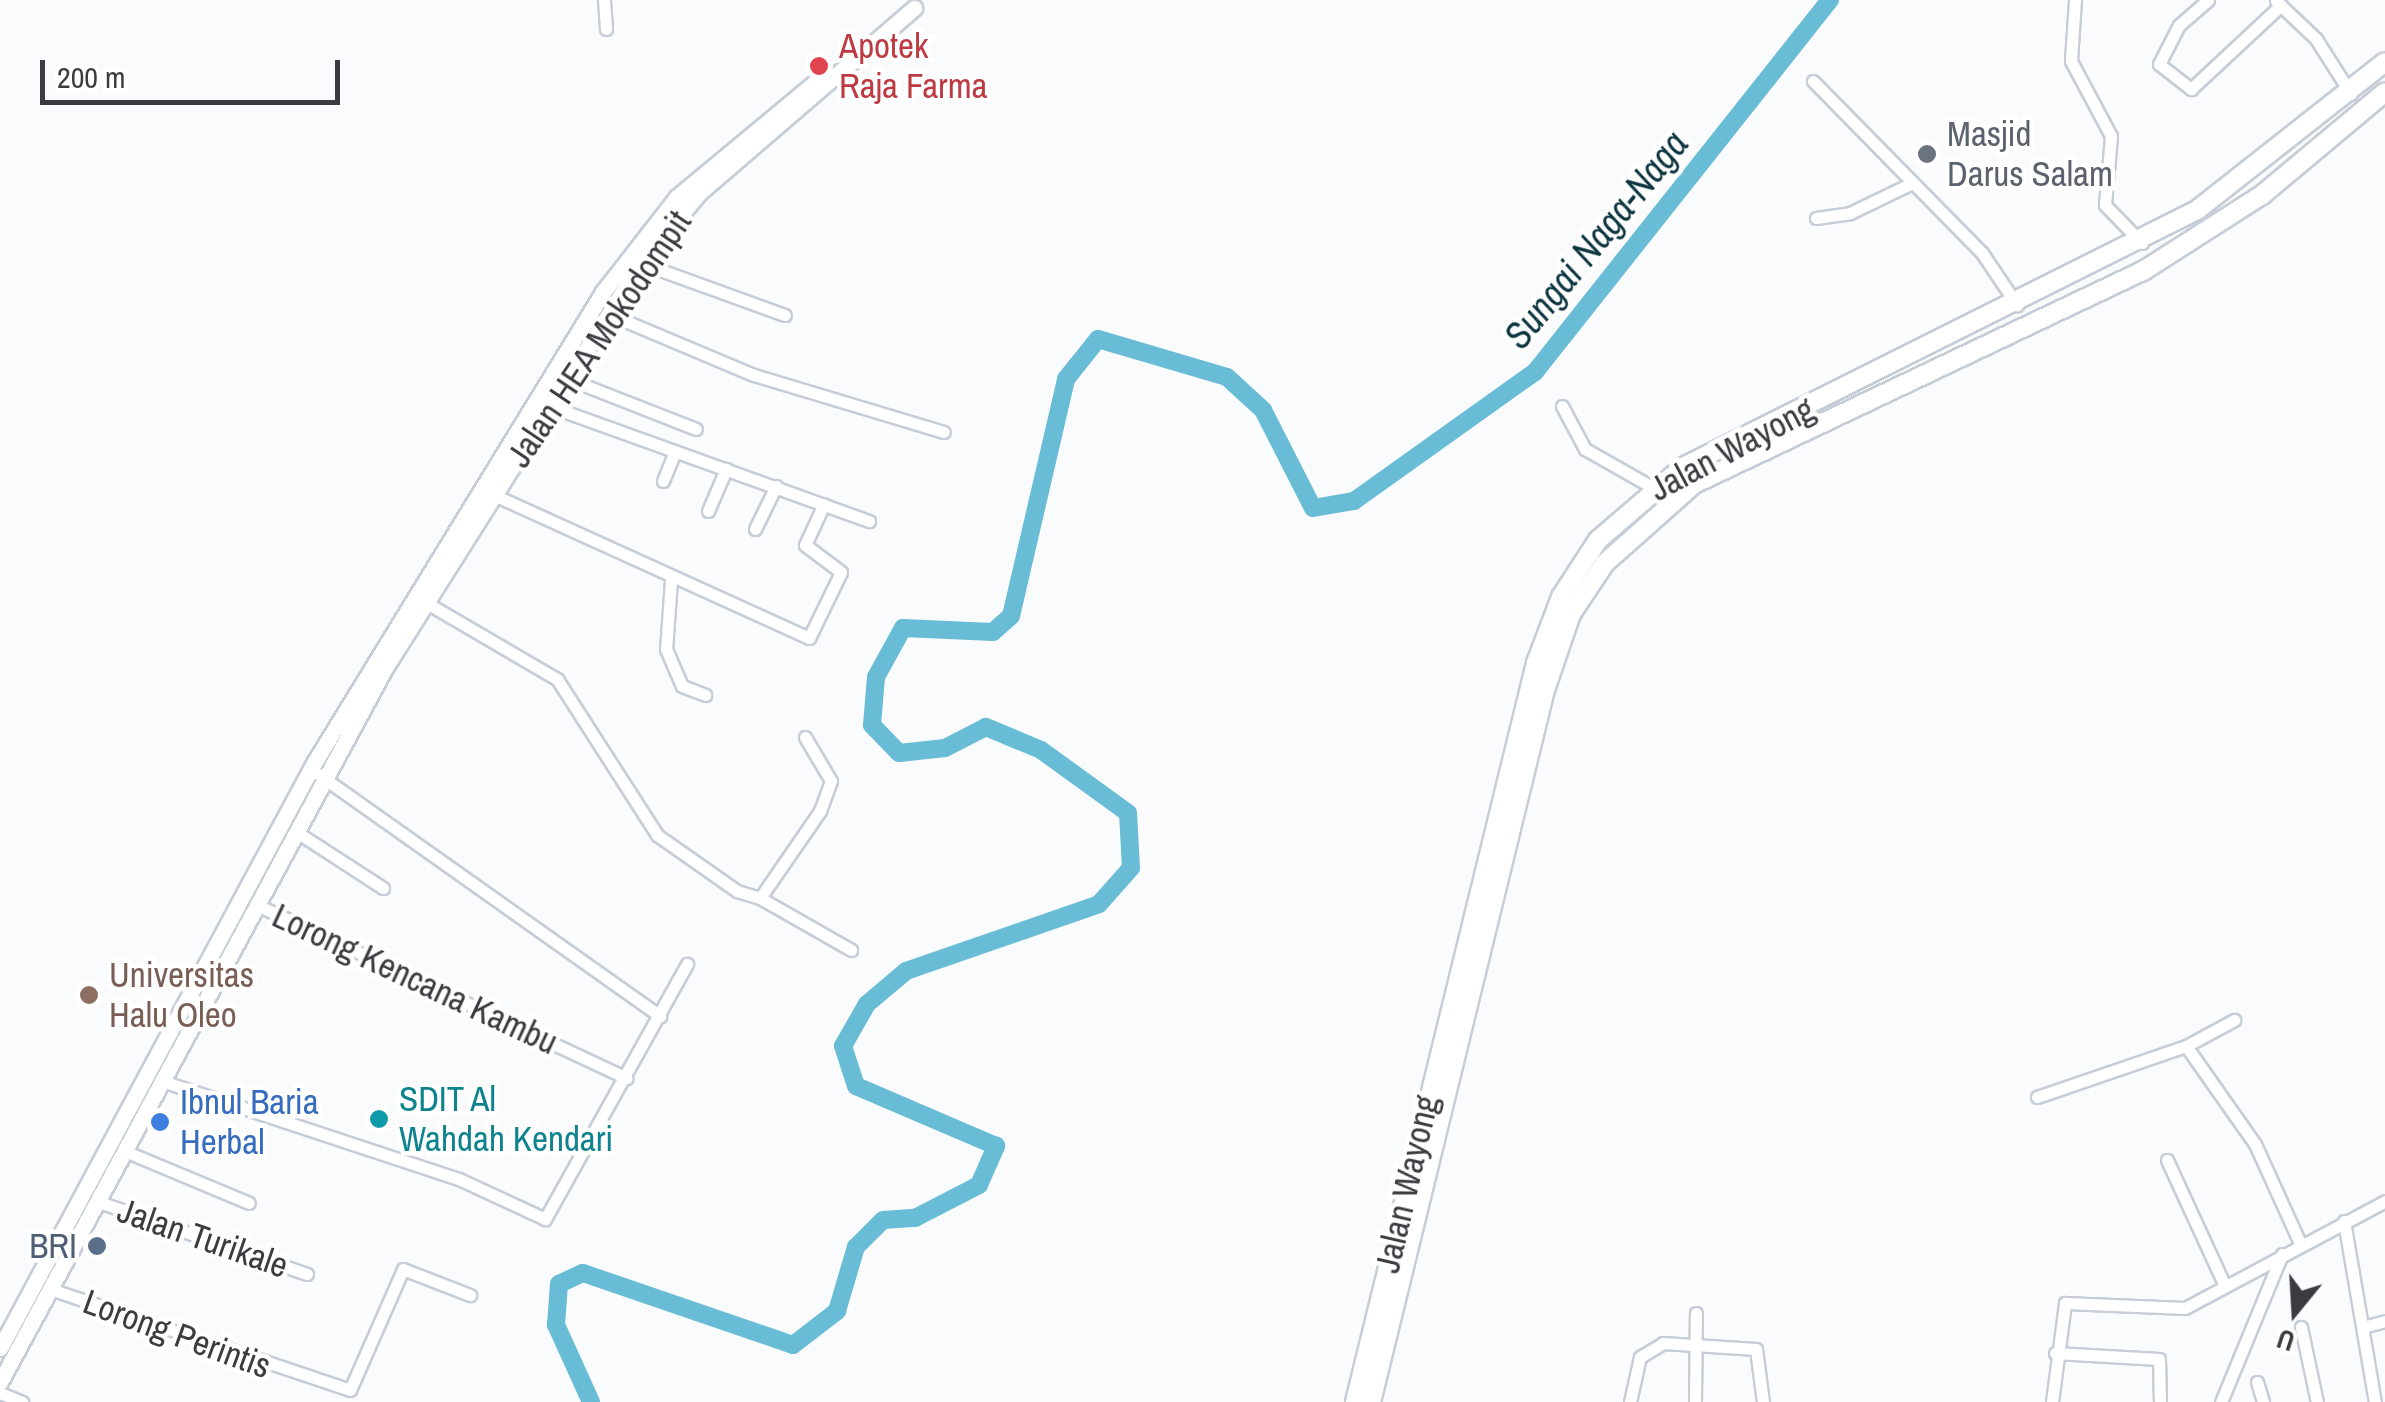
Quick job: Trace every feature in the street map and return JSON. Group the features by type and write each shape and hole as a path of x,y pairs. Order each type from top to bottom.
{"main road":[{"name":"Jalan Wayong","path":"1355,1402 1536,663 1579,567 1652,487 2142,243 2198,210 2351,94 2385,62"},
{"name":"Jalan Wayong","path":"1371,1402 1545,690 1586,588 1624,538 1694,484 2061,313 2209,230 2385,92"},
{"path":"2198,210 2209,230"}],"street":[{"path":"604,0 606,29"},
{"path":"2075,0 2070,61 2110,136 2105,205 2142,243"},
{"path":"2208,0 2179,25 2159,64 2191,89 2278,3 2316,39 2351,94"},
{"name":"Jalan HEA Mokodompit","path":"0,1348 54,1290 164,1082 188,1023 257,906 295,831 317,772 426,602 442,559 494,495 497,475 571,380 641,263 698,193 916,2"},
{"name":"Jalan HEA Mokodompit","path":"0,1382 26,1320 188,1023 317,772 442,559 649,228 746,138 916,2"},
{"path":"1813,81 1982,254 2017,304"},
{"path":"1816,218 1850,213 1912,183"},
{"path":"641,263 784,316"},
{"path":"611,315 754,375 944,432"},
{"path":"571,380 696,429"},
{"path":"1562,406 1585,449 1652,487"},
{"path":"552,407 868,522"},
{"path":"662,481 675,451"},
{"path":"708,511 726,469"},
{"path":"755,530 776,486"},
{"path":"494,495 671,580 809,638 841,572 805,544 824,504"},
{"path":"671,580 669,660 682,686 705,695"},
{"path":"426,602 557,679 670,849 852,950"},
{"path":"760,898 830,787 806,738"},
{"path":"317,772 660,1016"},
{"path":"295,831 383,888"},
{"name":"Lorong Kencana Kambu","path":"257,906 627,1078"},
{"path":"164,1082 458,1179 536,1220 550,1213 687,964"},
{"path":"2037,1097 2186,1046 2234,1020"},
{"path":"2186,1046 2256,1144 2300,1243"},
{"path":"126,1152 249,1204"},
{"path":"2166,1160 2225,1286"},
{"path":"2052,1402 2054,1353 2065,1303 2166,1310 2225,1286 2385,1201"},
{"name":"Jalan Turikale","path":"99,1202 306,1274"},
{"path":"2344,1221 2363,1328 2378,1385 2374,1402"},
{"path":"2220,1402 2282,1254"},
{"name":"Lorong Perintis","path":"54,1290 350,1390 401,1272 470,1295"},
{"path":"1696,1313 1697,1402"},
{"path":"2363,1328 2385,1321"},
{"path":"2301,1327 2317,1402"},
{"path":"1630,1402 1640,1357 1652,1346 1698,1344 1762,1354 1763,1402"},
{"path":"2054,1353 2158,1359 2160,1402"},
{"path":"2257,1382 2262,1402"},
{"path":"0,1393 22,1402"}],"waterway":[{"name":"Sungai Naga-Naga","path":"591,1402 556,1325 559,1284 583,1273 793,1345 837,1311 856,1247 883,1220 915,1218 979,1185 996,1146 856,1086 843,1046 867,1004 906,971 1099,904 1131,868 1128,813 1041,750 986,727 945,748 899,753 872,725 876,677 903,628 993,632 1011,616 1066,379 1098,339 1227,377 1263,410 1313,508 1354,501 1535,372 1830,0"}],"place":[{"name":"Apotek Raja Farma","path":"819,66"},
{"name":"Masjid Darus Salam","path":"1927,154"},
{"name":"Universitas Halu Oleo","path":"89,995"},
{"name":"SDIT Al Wahdah Kendari","path":"379,1119"},
{"name":"Ibnul Baria Herbal","path":"160,1122"},
{"name":"BRI","path":"97,1246"}]}
